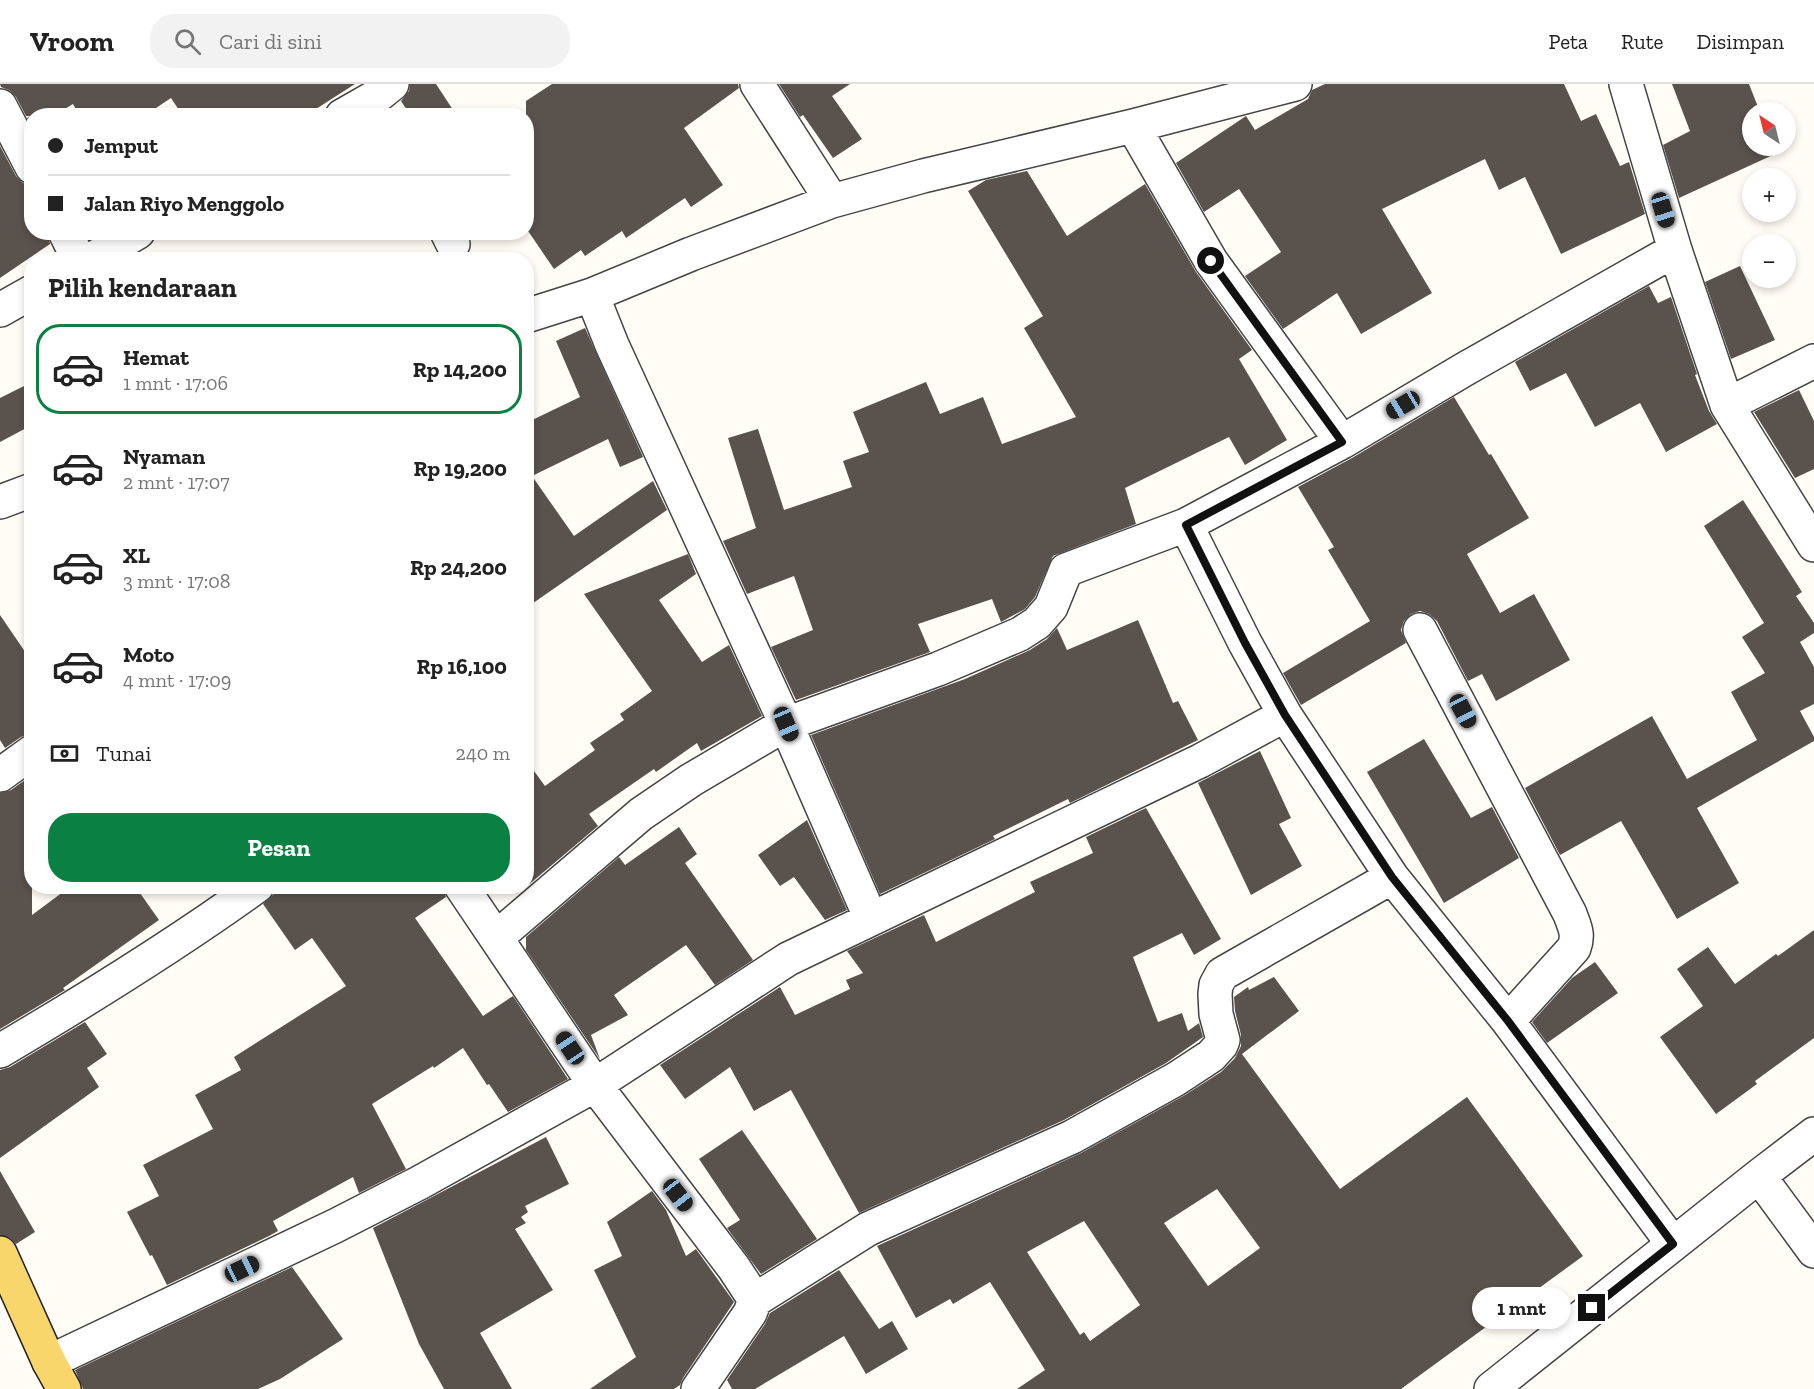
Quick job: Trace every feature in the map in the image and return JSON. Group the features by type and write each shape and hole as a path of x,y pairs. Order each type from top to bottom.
{"main road":[{"path":"0,1253 57,1375"}],"street":[{"path":"757,84 832,201"},
{"path":"534,313 592,295 832,201 923,176 1133,126 1295,84"},
{"path":"1626,84 1675,250 1728,405 1814,545"},
{"path":"357,108 382,95"},
{"path":"0,106 24,152"},
{"path":"1133,126 1211,261 1342,442"},
{"path":"104,252 125,240"},
{"path":"496,938 641,814 691,780 786,724 938,669 1020,634 1037,623 1051,607 1066,570 1186,525 1342,442 1465,369 1675,250"},
{"path":"592,295 617,356 786,724 871,919"},
{"path":"0,310 24,296"},
{"path":"1728,405 1814,361"},
{"path":"0,502 24,493"},
{"path":"1186,525 1245,643 1285,715 1392,877 1508,1021 1673,1244"},
{"path":"1420,630 1570,914 1578,938 1574,948 1508,1021"},
{"path":"57,1375 419,1183 595,1085 788,959 1200,762 1285,715"},
{"path":"0,775 24,758"},
{"path":"698,1389 750,1313 755,1300 868,1229 1072,1137 1176,1079 1211,1056 1223,1040 1216,1014 1215,994 1218,979 1222,974 1392,877"},
{"path":"0,1051 133,971 246,894"},
{"path":"466,894 595,1085 734,1268 755,1300"},
{"path":"1491,1389 1814,1134"},
{"path":"1759,1176 1814,1251"}],"building":[{"path":"0,84 355,84 318,108 178,108 171,98 156,108 75,108 73,104 66,108 24,108 24,112 16,97 9,90 1,87"},
{"path":"410,84 436,84 452,108 406,108 401,101 409,91"},
{"path":"552,84 738,84 739,88 684,128 723,185 691,207 685,198 626,238 622,231 585,256 581,250 554,269 534,240 534,108 526,108 526,101"},
{"path":"779,84 850,84 832,96 862,139 833,158 803,115 800,117"},
{"path":"1325,84 1564,84 1581,121 1596,114 1620,166 1629,162 1645,214 1561,254 1525,177 1499,190 1485,159 1382,209 1432,293 1361,334 1337,293 1283,329 1245,276 1281,252 1239,189 1204,212 1176,163 1246,116 1255,130 1308,99 1312,90"},
{"path":"1672,84 1749,84 1756,102 1742,102 1742,156 1771,156 1679,198 1663,145 1690,131"},
{"path":"0,146 16,176 24,183 24,240 49,240 50,244 38,252 24,252 24,262 0,278"},
{"path":"1027,171 1067,236 1145,184 1196,272 1252,350 1239,359 1287,440 1245,465 1229,437 1125,488 1136,524 1053,556 1035,597 1025,609 1001,622 992,599 918,624 930,652 796,700 771,647 813,630 794,576 747,594 723,541 756,528 728,438 758,429 784,510 852,487 843,461 869,452 853,412 926,382 940,414 983,397 1002,444 1076,417 1024,328 1043,316 968,191 986,180"},
{"path":"1740,266 1742,288 1750,288 1775,340 1731,359 1705,282"},
{"path":"1649,286 1658,303 1671,297 1697,374 1695,375 1709,411 1717,424 1666,452 1640,403 1595,427 1566,373 1530,391 1515,362"},
{"path":"585,328 643,457 620,467 608,439 534,475 534,419 580,397 556,341"},
{"path":"24,386 24,429 0,442 0,398"},
{"path":"1799,390 1814,421 1814,469 1795,478 1754,412"},
{"path":"1454,397 1529,518 1467,554 1500,613 1534,594 1570,660 1496,701 1482,674 1468,681 1437,621 1429,614 1420,611 1411,614 1404,621 1401,630 1406,643 1301,705 1283,673 1370,621 1328,550 1334,547 1298,487 1352,458"},
{"path":"534,479 574,536 653,481 667,510 534,602"},
{"path":"1743,500 1802,592 1796,596 1814,623 1814,633 1800,642 1814,667 1814,704 1800,711 1814,741 1697,808 1739,883 1677,919 1621,821 1560,855 1525,788 1652,716 1687,779 1757,740 1731,692 1765,673 1742,637 1764,623 1704,526"},
{"path":"688,554 696,574 659,600 702,662 729,645 762,716 701,751 697,743 656,772 654,769 589,814 598,826 534,880 534,771 545,786 595,750 590,743 624,720 620,714 652,691 584,594"},
{"path":"0,615 24,650 24,736 5,748 0,740"},
{"path":"1138,620 1173,703 1178,701 1198,740 1070,803 1068,799 993,836 995,839 880,894 811,735 965,679 1030,650 1047,639 1057,628 1067,650"},
{"path":"1424,739 1471,818 1492,807 1519,858 1444,903 1367,772"},
{"path":"1260,751 1291,818 1279,824 1302,866 1251,895 1198,783"},
{"path":"24,781 24,894 32,894 32,915 60,894 141,894 159,920 63,988 65,990 0,1029 0,793 11,790"},
{"path":"1146,808 1221,939 1194,955 1182,933 1133,957 1158,1022 1182,1013 1188,1031 1199,1023 1203,1037 1166,1063 1064,1120 859,1213 791,1090 754,1111 730,1067 685,1099 660,1065 780,987 795,1015 850,989 846,980 863,973 847,951 924,915 936,942 1035,892 1030,882 1093,853 1086,837"},
{"path":"807,820 847,910 825,920 794,877 780,886 758,855"},
{"path":"679,827 697,854 685,863 753,960 715,985 686,945 614,995 628,1015 591,1035 600,1059 526,950 526,937 619,857 625,865"},
{"path":"274,894 445,894 446,897 415,918 483,1016 513,996 568,1079 508,1112 463,1048 434,1068 433,1066 372,1104 406,1169 359,1193 353,1177 273,1221 278,1231 167,1285 127,1212 159,1196 143,1165 213,1129 195,1095 241,1070 234,1057 346,986 312,938 295,950 263,904"},
{"path":"1814,930 1814,1038 1755,1081 1757,1084 1716,1114 1660,1037 1703,1006 1677,969 1708,947 1735,984"},
{"path":"1595,962 1618,993 1547,1043 1532,1022 1572,978"},
{"path":"1274,977 1299,1011 1242,1054 1340,1189 1467,1097 1583,1256 1401,1389 1017,1389 1045,1370 990,1282 953,1304 950,1299 916,1318 877,1246 1081,1153 1185,1095 1221,1072 1235,1058 1241,1046 1234,997 1248,987 1249,990","holes":["1217,1189 1260,1248 1208,1286 1164,1223","1084,1221 1140,1305 1090,1341 1084,1332 1080,1335 1027,1252"]},
{"path":"85,1022 107,1054 87,1068 99,1087 0,1158 0,1070 10,1067"},
{"path":"742,1130 817,1239 761,1274 727,1228 740,1220 699,1159"},
{"path":"546,1137 569,1184 525,1206 528,1212 521,1217 526,1223 515,1229 553,1290 480,1333 512,1389 444,1389 419,1344 373,1228"},
{"path":"0,1171 35,1232 16,1244 10,1238 0,1235"},
{"path":"652,1191 666,1210 686,1256 696,1249 734,1302 680,1385 674,1389 590,1389 636,1357 594,1270 622,1256 607,1222"},
{"path":"292,1267 343,1339 280,1379 258,1389 83,1389 75,1370"},
{"path":"839,1270 879,1329 892,1321 908,1349 866,1374 844,1336 755,1389 732,1389 727,1380 770,1313"}],"route":[{"path":"1211,261 1342,442 1186,525 1245,643 1285,715 1392,877 1508,1021 1673,1244 1592,1308"}]}
